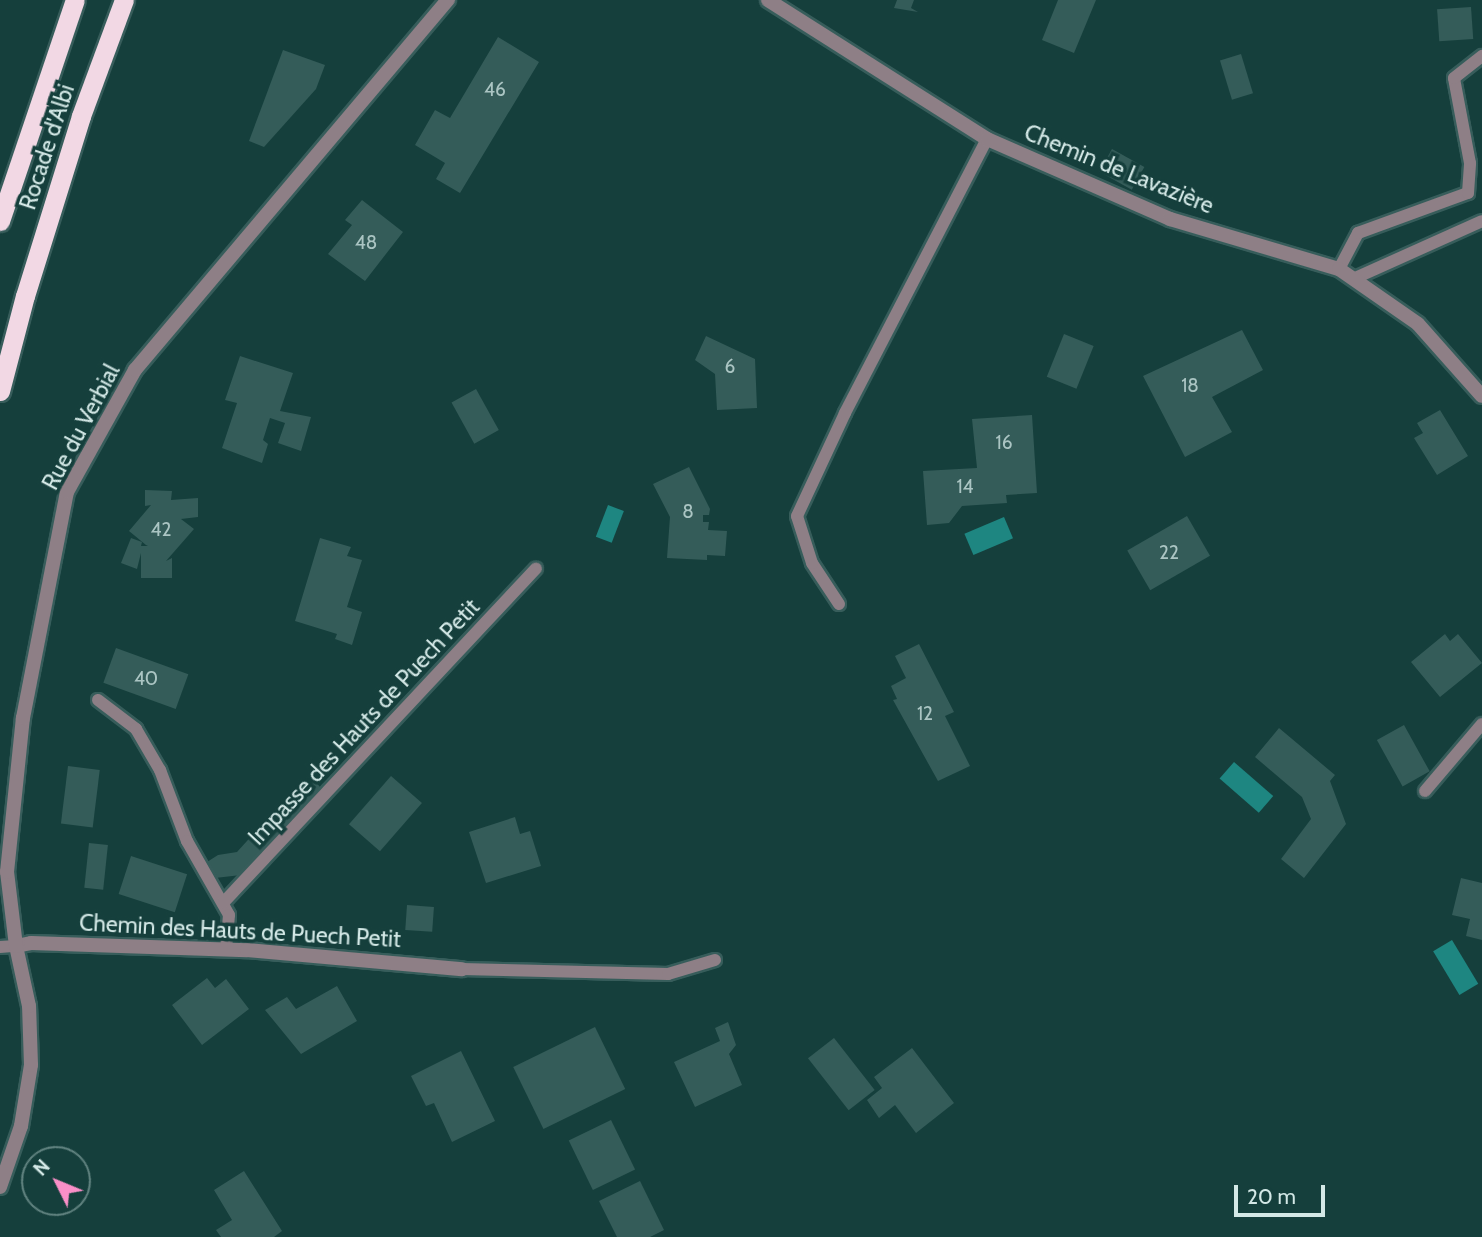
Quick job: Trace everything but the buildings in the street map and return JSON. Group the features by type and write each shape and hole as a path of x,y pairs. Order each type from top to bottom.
{"highway":[{"name":"Rocade d'Albi","path":"0,221 39,98 75,0"},
{"name":"Rocade d'Albi","path":"0,391 25,296 81,117 124,0"}],"street":[{"name":"Rue du Verbial","path":"0,1187 21,1126 31,1065 29,1006 16,946 7,873 23,718 67,492 135,370 448,0"},
{"name":"Chemin de Lavazière","path":"768,0 987,139 1170,219 1339,269 1418,324 1482,396"},
{"name":"Chemin des Hauts de Puech Petit","path":"16,946 32,943 226,949 462,969"}],"lane":[{"path":"1339,269 1357,233 1468,193 1470,163 1454,78 1482,56"},
{"path":"839,604 812,563 797,516 845,413 987,139"},
{"path":"1353,279 1482,221"},
{"name":"Impasse des Hauts de Puech Petit","path":"223,903 536,569"},
{"path":"98,700 136,729 160,769 187,841 229,915 226,949"},
{"path":"1425,791 1482,724"},
{"path":"0,947 16,946"},
{"path":"462,969 668,974 715,960"}],"water":[{"path":"608,505 624,511 612,543 596,537"},
{"path":"1004,517 1013,538 973,555 964,534"},
{"path":"1234,762 1273,796 1259,813 1220,779"},
{"path":"1452,940 1478,984 1459,995 1433,951"}]}
